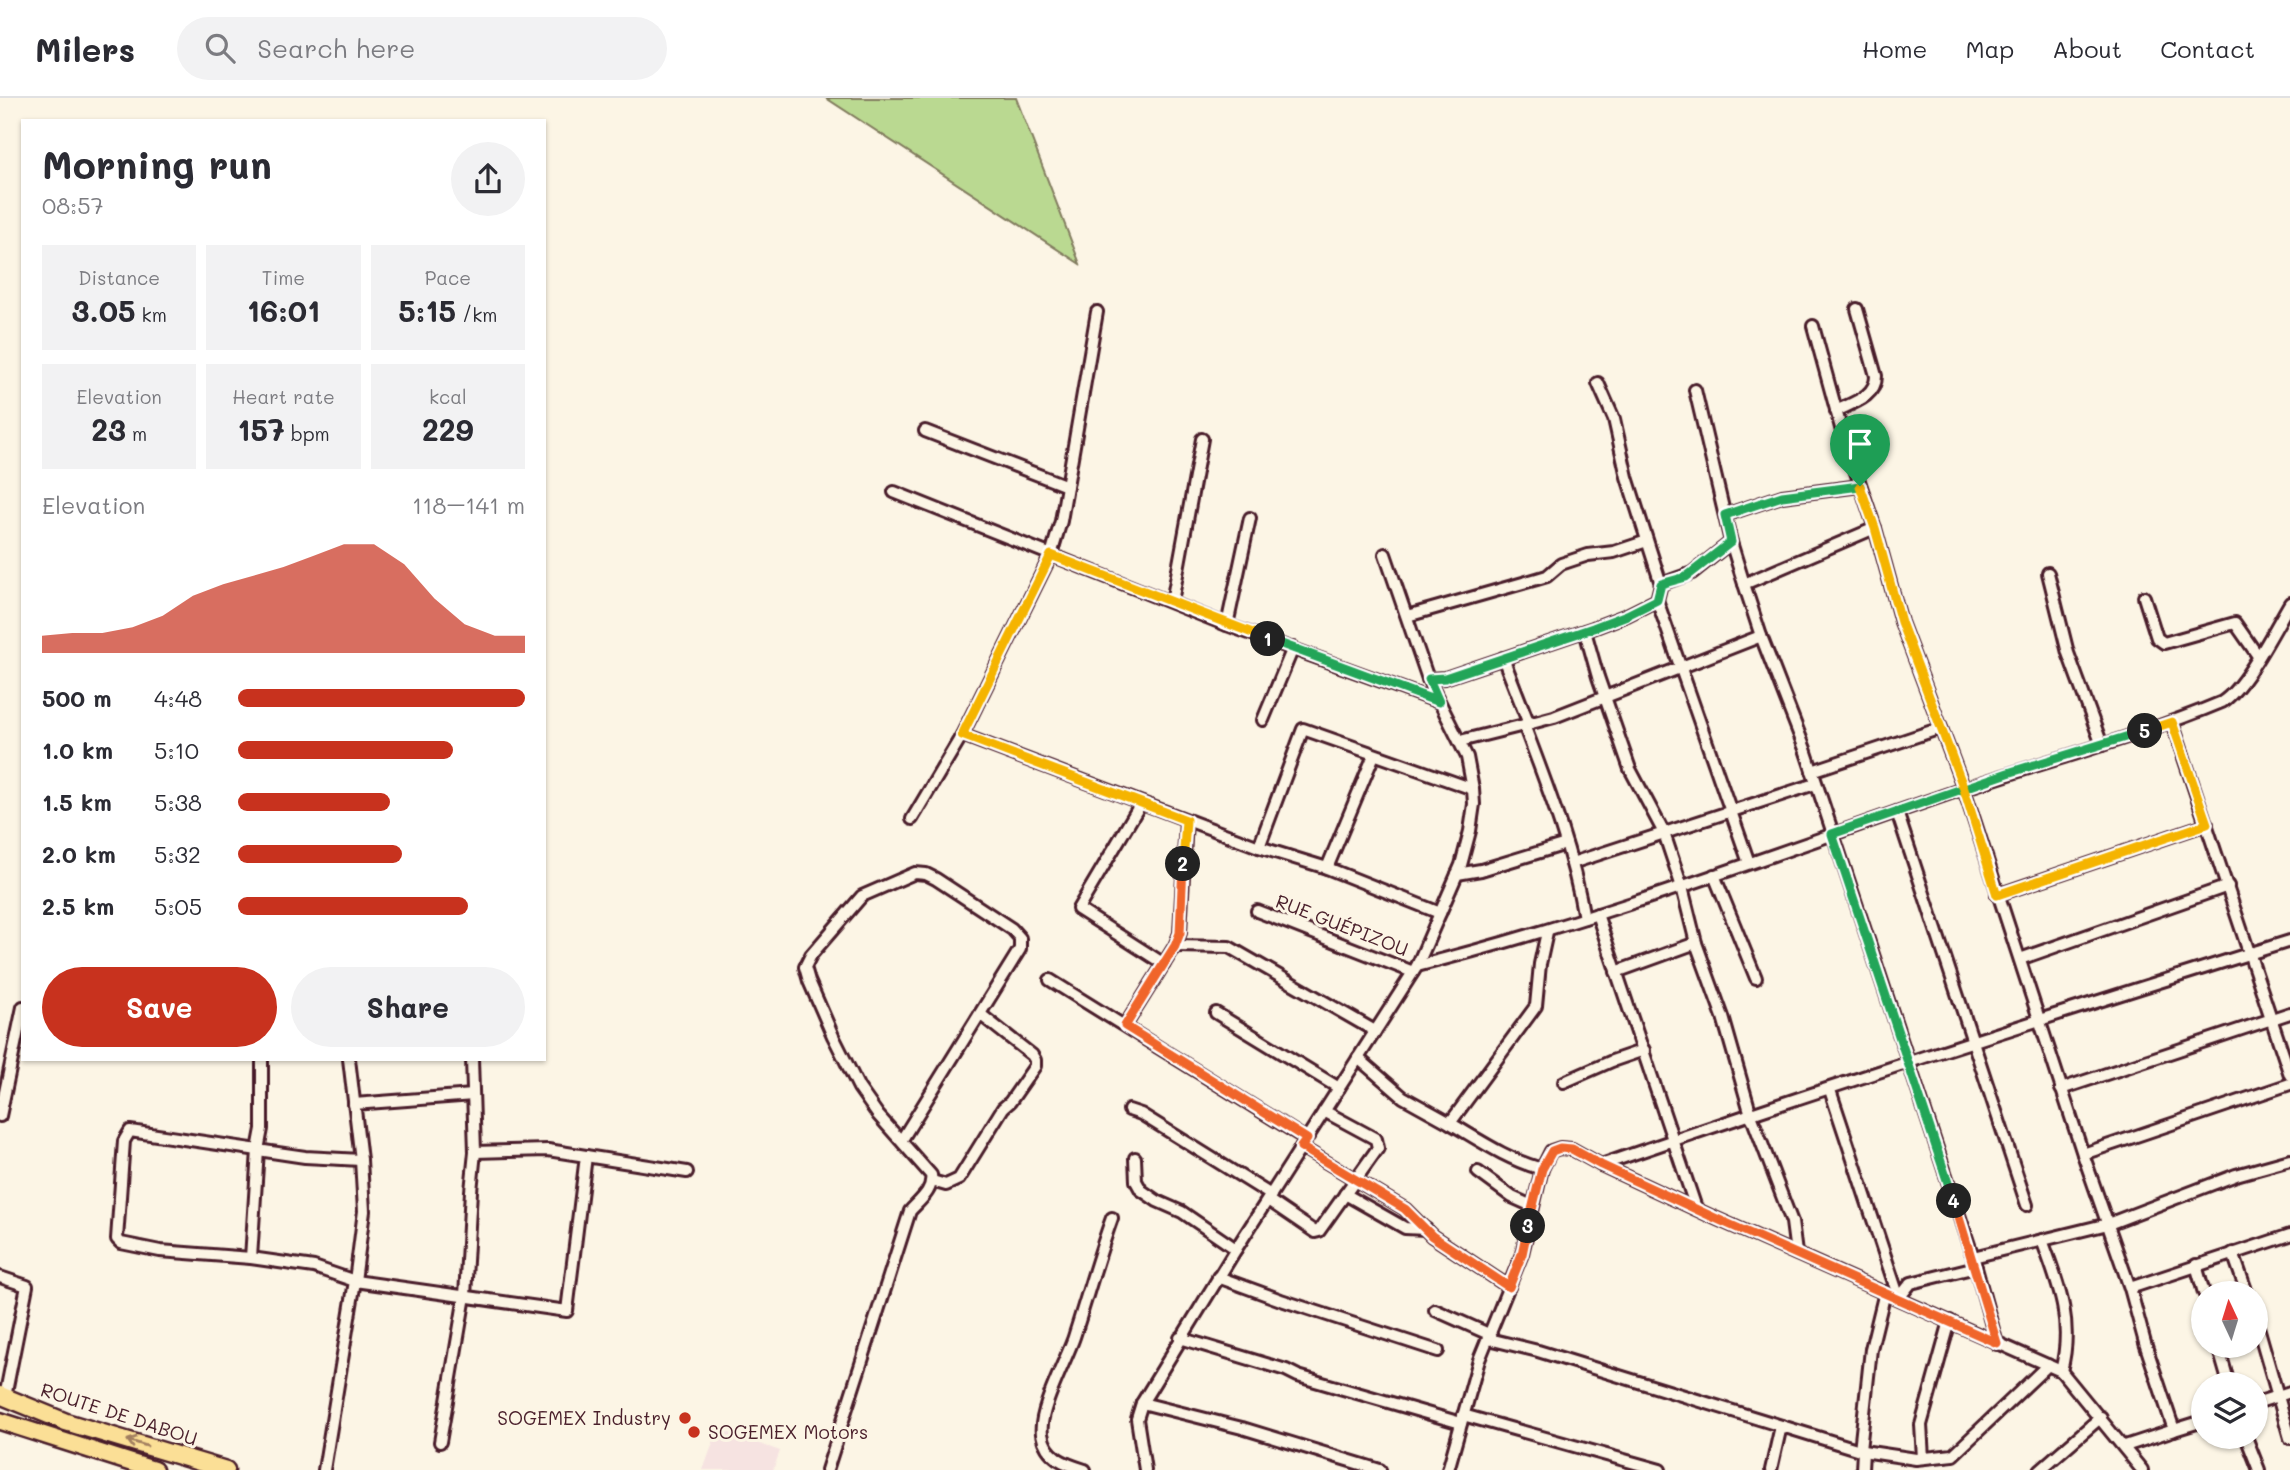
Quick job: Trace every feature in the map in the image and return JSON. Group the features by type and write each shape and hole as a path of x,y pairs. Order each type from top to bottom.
{"main road":[{"name":"ROUTE DE DABOU","path":"2,1396 66,1422 226,1470"},
{"path":"0,1421 154,1470"}],"street":[{"path":"1836,411 1872,393 1875,386 1876,376 1857,309"},
{"path":"912,819 962,735 1051,555 1061,521 1097,312"},
{"path":"1813,326 1836,411 1875,528 1901,622 1964,789 2061,1089 2130,1287 2145,1343 2174,1430"},
{"path":"1598,383 1614,419 1627,477 1661,584 1657,600 1749,863"},
{"path":"1695,390 1731,542 1744,584 1812,771 1974,1262 1997,1343"},
{"path":"925,431 1067,486"},
{"path":"1172,602 1202,439"},
{"path":"1725,515 1782,496 1860,486"},
{"path":"894,492 1227,625 1439,702"},
{"path":"1227,625 1250,518"},
{"path":"1744,584 1875,528"},
{"path":"1407,616 1547,576 1561,564 1588,555 1614,552 1647,541"},
{"path":"1661,584 1686,577 1731,542"},
{"path":"1145,1470 1137,1419 1142,1403 1218,1277 1415,969 1457,874 1470,831 1473,789 1467,757 1429,679 1385,554"},
{"path":"2048,573 2068,653 2102,745"},
{"path":"2144,597 2157,638 2164,643 2235,623 2258,656"},
{"path":"1429,679 1445,678 1585,631 1657,600"},
{"path":"1415,969 1547,932 1964,789 2172,722 2228,699 2290,603"},
{"path":"1585,631 1630,769 1664,833 1682,887 1696,943 1723,1017 1751,1115 1792,1222 1796,1253"},
{"path":"1460,741 1554,717 1761,636"},
{"path":"1263,720 1293,648"},
{"path":"1503,658 1572,863 1584,918"},
{"path":"2172,722 2290,1075"},
{"path":"1812,771 1941,728"},
{"path":"1259,847 1303,729 1473,789"},
{"path":"962,735 1259,847 1327,868 1440,913"},
{"path":"1327,868 1374,755"},
{"path":"1572,863 1815,784"},
{"path":"1141,803 1078,909 1164,964"},
{"path":"1897,812 2027,1205"},
{"path":"1125,1026 1175,946 1180,933 1186,820"},
{"path":"1997,895 2207,824"},
{"path":"1457,874 1481,870 1566,844"},
{"path":"827,1470 910,1211 932,1187 933,1181 931,1175 878,1115 846,1063 805,967 807,961 862,896 915,873 926,874 1012,929 1020,938 1020,949 901,1141"},
{"path":"1714,875 1756,978"},
{"path":"2020,959 2228,886"},
{"name":"RUE GUÉPIZOU","path":"1257,911 1415,969"},
{"path":"1597,914 1696,1208"},
{"path":"1450,1123 1536,1006 1540,964 1547,932"},
{"path":"1601,1165 1830,1090 1907,1061 2040,1022 2290,941"},
{"path":"1616,972 1696,943"},
{"path":"1175,946 1228,947 1375,1031"},
{"path":"1050,980 1125,1026 1356,1180 1405,1209 1432,1236 1509,1287"},
{"path":"1216,1013 1339,1088"},
{"path":"2061,1089 2290,1013"},
{"path":"933,1181 946,1185 959,1179 1003,1108 1035,1066 1032,1055 980,1014"},
{"path":"0,1115 21,1016"},
{"path":"1564,1082 1602,1065 1644,1051"},
{"path":"1358,1058 1403,1097 1500,1152 1542,1169"},
{"path":"251,1258 258,1150 262,1129 262,1061"},
{"path":"324,1470 364,1211 349,1061"},
{"path":"440,1442 465,1296 475,1152 472,1061"},
{"path":"2083,1154 2290,1084"},
{"path":"1830,1090 1899,1298"},
{"path":"354,1104 473,1094"},
{"path":"1129,1110 1141,1114 1269,1198 1315,1232 1323,1226 1378,1148 1376,1139 1324,1111"},
{"path":"361,1160 305,1157 130,1130 124,1140 117,1239 121,1243 160,1251 251,1258 314,1267 355,1281 567,1311 586,1156"},
{"path":"1448,1470 1479,1360 1522,1254 1542,1169 1552,1151 1560,1148 1572,1149 1601,1165 2062,1371 2142,1470"},
{"path":"475,1152 548,1150 687,1172"},
{"path":"1135,1158 1136,1181 1141,1189 1182,1212 1236,1249"},
{"path":"1899,1298 1911,1283 2042,1240 2108,1224 2236,1175 2290,1160"},
{"path":"1478,1172 1512,1197 1532,1206"},
{"path":"1345,1195 1405,1228 1426,1229"},
{"path":"1085,1470 1067,1467 1052,1455 1041,1432 1047,1405 1073,1339 1112,1218"},
{"path":"2130,1287 2290,1235"},
{"path":"2042,1240 2062,1296 2067,1348 2062,1371"},
{"path":"2233,1252 2243,1281"},
{"path":"2196,1265 2201,1281"},
{"path":"0,1277 27,1286 2,1396"},
{"path":"1218,1277 1438,1351"},
{"path":"1862,1470 1871,1349 1885,1292"},
{"path":"1435,1310 1490,1337 1781,1426 1862,1450 1923,1458 1953,1455 2048,1365"},
{"path":"1923,1458 1922,1425 1950,1321"},
{"path":"1180,1338 1298,1376 1660,1470"},
{"path":"2267,1358 2290,1438"},
{"path":"2268,1400 2290,1392"},
{"path":"1142,1403 1253,1431 1380,1470"},
{"path":"2045,1468 2101,1417"},
{"path":"2125,1446 2191,1425"},
{"path":"1772,1470 1781,1426"},
{"path":"2251,1449 2259,1470"}],"shaded area":[{"path":"718,1429 780,1451 773,1470 703,1470"}],"green space":[{"path":"826,98 1016,98 1080,264"}],"place":[{"name":"SOGEMEX Industry","path":"685,1418"},
{"name":"SOGEMEX Motors","path":"694,1432"}],"route":[{"path":"1860,486 1782,496 1725,515 1731,542 1686,577 1661,584 1657,600 1593,628 1445,678 1429,679 1439,702 1227,625 1051,555 962,735 1186,820 1180,933 1175,946 1125,1026 1307,1139 1301,1147 1405,1209 1432,1236 1509,1287 1522,1254 1542,1169 1552,1151 1560,1148 1572,1149 1715,1218 1997,1343 1973,1257 1832,834 1964,789 2008,773 2172,722 2207,824 1997,895 1964,789 1901,622 1875,528 1860,486"}]}
